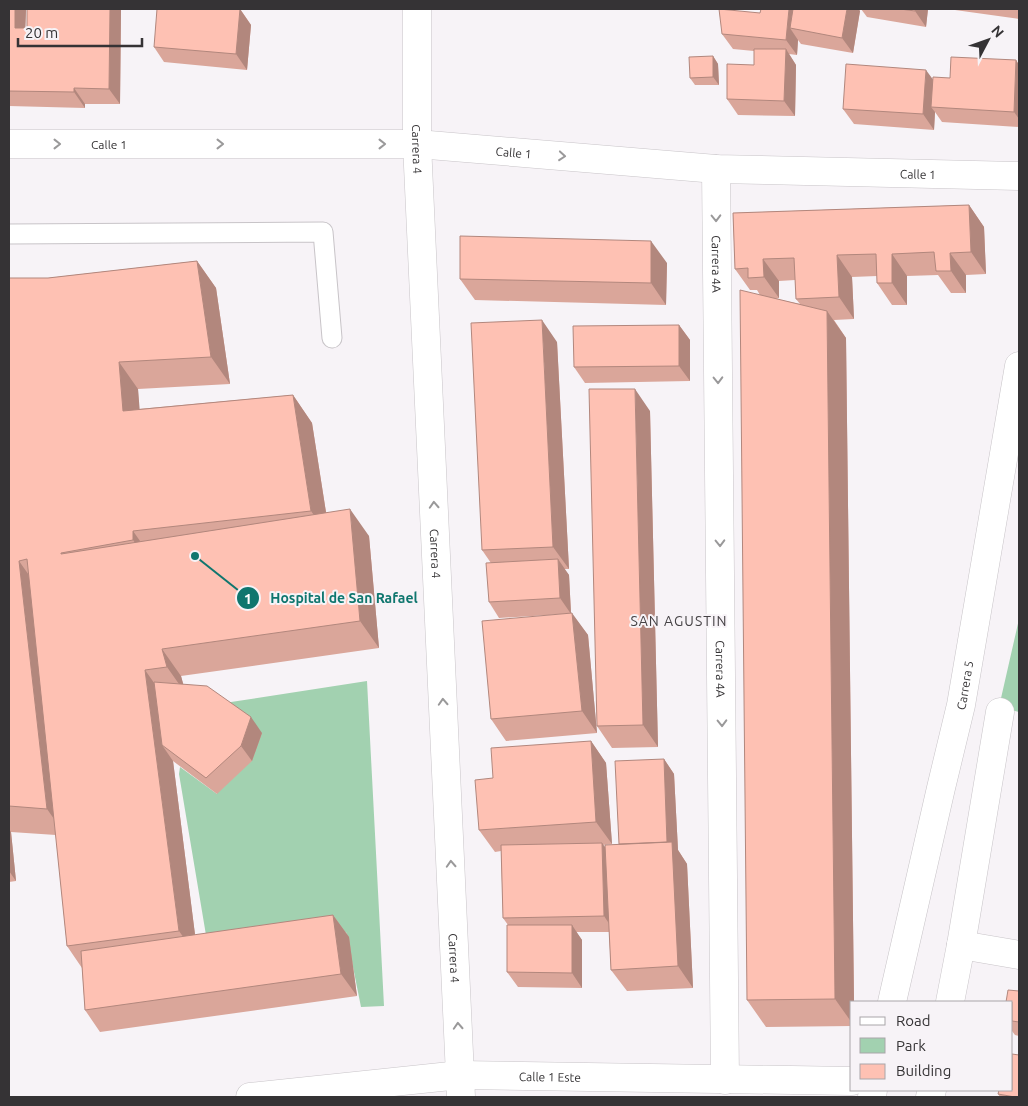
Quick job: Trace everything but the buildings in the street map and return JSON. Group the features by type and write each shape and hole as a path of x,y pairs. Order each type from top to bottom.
{"street":[{"name":"Carrera 4","path":"417,9 417,144 461,1086"},
{"name":"Calle 1","path":"9,144 417,144 716,169 1019,176"},
{"name":"Carrera 4A","path":"716,169 726,1080"},
{"name":"Carrera 5","path":"892,1001 961,705 1016,400 1019,366"},
{"path":"950,1001 1010,714 961,705"},
{"path":"961,945 1019,955"},
{"name":"Calle 1 Este","path":"250,1097 461,1086 726,1080 850,1081"}],"lane":[{"path":"9,234 323,232 332,338"}],"green space":[{"path":"1019,619 1019,712 999,707"},
{"path":"367,681 384,1006 361,1007 346,932 208,947 179,774 180,767 217,794 217,701 231,702"}],"place":[{"name":"Hospital de San Rafael","path":"195,556"}],"district":[{"name":"SAN AGUSTIN","path":"679,621"}]}
